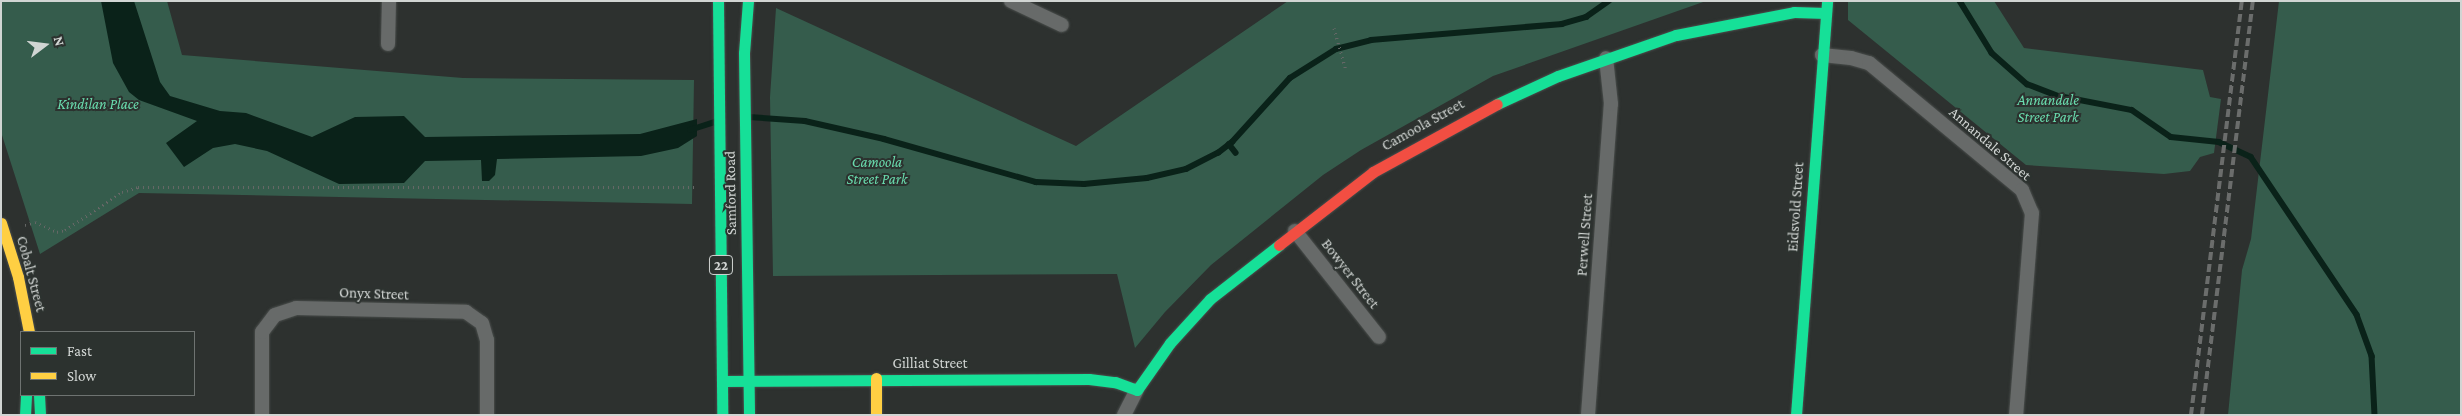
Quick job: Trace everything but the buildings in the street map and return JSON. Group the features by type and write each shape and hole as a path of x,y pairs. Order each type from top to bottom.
{"street":[{"path":"388,44 389,1"},
{"name":"Samford Road","path":"718,1 722,415"},
{"name":"Samford Road","path":"748,1 745,98 750,415"},
{"path":"1010,1 1062,25"},
{"name":"Eidsvold Street","path":"1796,415 1827,1"},
{"name":"Camoola Street","path":"1124,415 1137,390 1170,343 1210,299 1373,172 1414,148 1512,96 1606,58 1712,26 1794,12 1826,13"},
{"name":"Annandale Street","path":"1822,55 1851,58 1869,63 2022,190 2032,213 2016,415"},
{"name":"Perwell Street","path":"1588,415 1611,104 1606,58"},
{"name":"Cobalt Street","path":"1,223 18,277 29,331"},
{"name":"Bowyer Street","path":"1295,231 1379,337"},
{"name":"Onyx Street","path":"262,415 262,332 275,315 296,308 466,312 482,323 487,340 487,415"},
{"path":"876,378 876,415"},
{"name":"Gilliat Street","path":"722,381 876,378 1102,380 1137,390"},
{"path":"25,415 26,396"},
{"path":"38,396 40,415"}],"path":[{"path":"1334,28 1346,70"},
{"path":"25,225 35,222 57,232 65,230 122,192 138,187 697,187"}],"green space":[{"name":"Kindilan Place","path":"1,1 167,1 182,55 463,78 694,80 692,204 139,193 40,254 1,132"},
{"name":"Camoola Street Park","path":"1288,1 1706,1 1493,76 1361,150 1323,175 1211,265 1165,312 1135,348 1117,274 773,276 770,97 776,8 1076,146"},
{"name":"Annandale Street Park","path":"1848,1 1994,1 2024,48 2203,70 2210,97 2221,99 2214,153 2200,157 2190,171 2164,174 2026,165 1848,20"},
{"path":"2279,1 2461,1 2461,415 2228,415 2242,270 2251,239"}],"shaded area":[{"path":"101,1 134,1 160,82 170,96 220,111 246,113 312,137 355,117 404,116 425,137 640,134 697,119 697,136 678,148 641,156 497,159 495,175 489,181 482,181 481,160 425,161 404,183 339,184 267,151 235,144 213,148 184,167 166,143 197,121 139,100 129,92 113,63"}],"waterway":[{"path":"749,117 805,121 884,139 1036,182 1084,184 1147,178 1186,169 1218,153 1232,142 1290,78 1336,49 1371,40 1562,24 1586,17 1609,1"},
{"path":"1960,1 1992,53 2027,84 2059,96 2132,110 2171,137 2219,142 2251,157 2357,315 2372,356 2375,415"},
{"path":"690,130 715,122"},
{"path":"1229,144 1236,153"}],"railway":[{"path":"2191,415 2242,1"},
{"path":"2202,415 2253,1"}],"traffic: fast":[{"path":"718,1 722,415"},
{"path":"748,1 744,53 749,415"},
{"path":"1796,415 1827,1"},
{"path":"1497,104 1558,76 1676,35 1794,12 1826,13"},
{"path":"722,381 1089,379 1115,382 1137,390 1170,343 1210,299 1279,245"},
{"path":"25,415 26,396"},
{"path":"39,396 40,415"}],"traffic: slow":[{"path":"1,223 18,277 29,331"},
{"path":"876,378 876,415"}],"traffic: jam":[{"path":"1279,245 1373,172 1497,104"}]}
